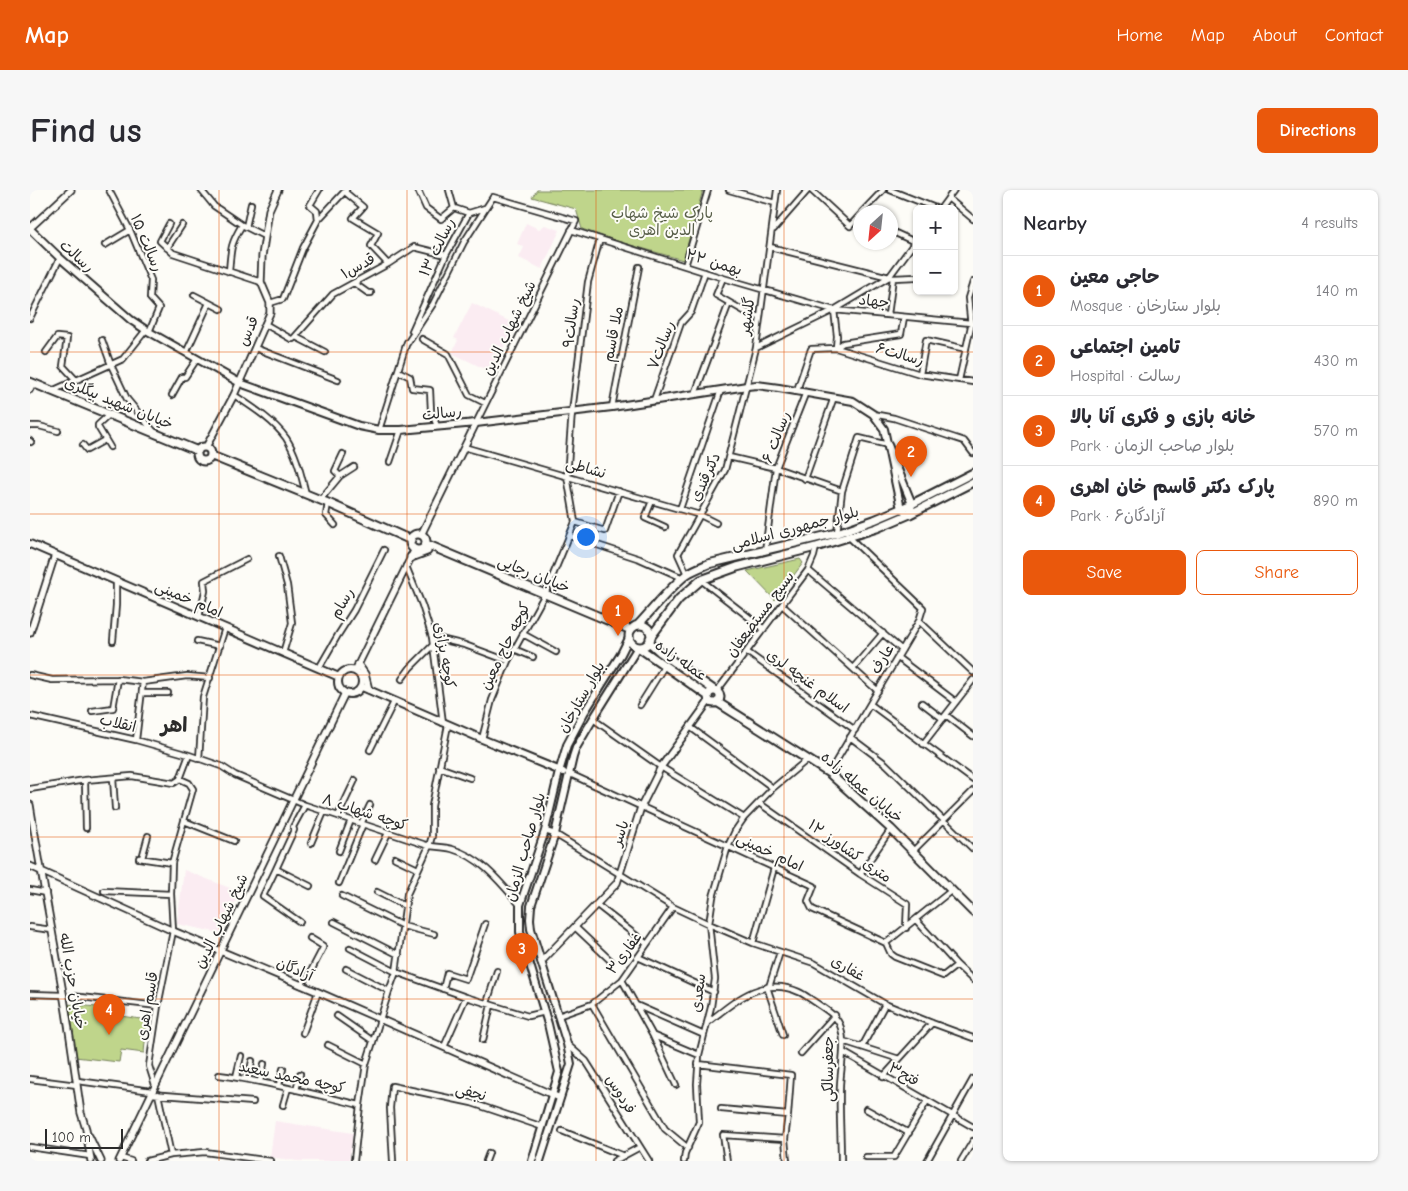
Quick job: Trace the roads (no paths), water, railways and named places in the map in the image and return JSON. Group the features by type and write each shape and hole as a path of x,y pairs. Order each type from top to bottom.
{"main road":[{"name":"رسالت","path":"30,229 131,320 147,331 240,383 359,426 379,430 401,430 476,423 572,412 757,385 797,390 853,401 873,414 884,429 901,509"},
{"name":"خیابان شهید بیگلری","path":"31,385 52,391 198,450"},
{"name":"رسالت","path":"888,444 912,504"},
{"path":"201,447 206,447 210,449 212,456 206,461 202,461 197,456 198,450 201,447"},
{"path":"212,456 328,503 411,540"},
{"name":"بلوار جمهوری اسلامی","path":"638,625 668,591 685,576 708,564 837,534 912,504 973,472"},
{"name":"بلوار جمهوری اسلامی","path":"650,640 679,599 701,580 737,567 816,547 877,528 910,514 973,482"},
{"path":"901,509 910,514 912,504"},
{"path":"420,535 425,538 426,544 422,549 415,549 412,546 411,540 415,536 420,535"},
{"name":"امام خمینی","path":"30,544 339,677"},
{"name":"خیابان رجایی","path":"426,544 631,630"},
{"path":"411,557 434,548"},
{"path":"638,625 649,630 650,640 642,647 631,642 629,638 631,630 638,625"},
{"name":"بلوار ستارخان","path":"559,772 567,745 629,638"},
{"name":"عمله زاده","path":"650,640 660,652 716,691"},
{"name":"عمله زاده","path":"638,646 711,700"},
{"name":"بلوار ستارخان","path":"568,773 576,748 638,646"},
{"path":"357,667 363,683 362,687 357,693 345,693 338,685 339,677 344,671 357,667"},
{"path":"362,687 559,772 568,773"},
{"path":"711,691 716,691 720,697 711,700 711,691"},
{"name":"خیابان عمله زاده","path":"711,700 829,773 891,828 973,912"},
{"name":"بلوار صاحب الزمان","path":"532,1161 558,1072 545,1012 520,932 519,918 520,905 545,831 559,772"},
{"name":"بلوار صاحب الزمان","path":"540,1161 571,1064 567,1044 531,929 530,919 531,906 555,834 568,773"}],"street":[{"path":"30,229 71,190"},
{"name":"رسالت ۱۵","path":"109,190 130,230 151,280 150,298 159,308 147,331"},
{"name":"قدس","path":"206,447 240,383 270,313 270,303 261,282 264,236 269,210 278,190"},
{"path":"318,220 317,212 310,205 319,190"},
{"path":"418,190 426,208 441,219 454,208"},
{"path":"450,190 454,208"},
{"path":"685,266 708,190"},
{"path":"729,190 775,203"},
{"name":"گلشهر","path":"747,386 756,348 777,190"},
{"path":"773,230 810,190 850,226 853,223"},
{"path":"890,190 929,205"},
{"path":"942,205 954,190"},
{"path":"203,191 214,206 244,226 264,236"},
{"path":"270,303 283,299 303,248 318,220 346,191 363,207 353,218 378,233 371,246 388,264"},
{"path":"869,205 880,191"},
{"path":"485,208 493,197 576,221 571,230"},
{"path":"948,198 973,218"},
{"path":"229,272 233,241 244,226 251,204"},
{"path":"454,208 469,212"},
{"name":"رسالت ۱۳","path":"379,430 406,345 446,255 469,212 485,208"},
{"name":"رسالت ۱۳","path":"406,345 433,304 464,242 485,208"},
{"path":"169,224 160,241 173,253 261,282"},
{"path":"168,248 182,225"},
{"path":"105,245 130,230"},
{"name":"۲۲ بهمن","path":"571,230 723,278 834,310"},
{"name":"شیخ شهاب الدین","path":"420,535 571,230"},
{"path":"898,235 913,240"},
{"name":"رسالت۹","path":"574,522 567,476 572,412 588,282 600,239"},
{"path":"756,348 834,310 891,277 913,245"},
{"name":"قدس۱","path":"296,337 333,294 388,264 414,247 446,255"},
{"path":"770,247 891,277 913,277"},
{"path":"30,318 60,258"},
{"name":"ملا قاسم","path":"612,406 639,267"},
{"name":"رسالت۷","path":"654,400 681,323 691,312 704,272"},
{"path":"888,315 891,277"},
{"path":"723,278 716,295 744,312 759,317"},
{"path":"959,380 971,324 968,298 973,282"},
{"path":"354,283 371,294"},
{"path":"194,295 221,309"},
{"path":"186,354 209,303"},
{"path":"695,394 729,303"},
{"path":"834,310 837,336 836,348"},
{"name":"جهاد","path":"834,310 971,324"},
{"path":"797,390 811,349 836,348 843,343 901,334 904,317"},
{"path":"265,324 291,339 296,337 324,352"},
{"path":"52,391 123,359 147,331"},
{"path":"46,352 58,337 67,338 63,366 76,380"},
{"path":"422,339 448,354 469,395 485,403"},
{"path":"102,340 110,365 127,399 156,434"},
{"path":"920,374 926,340 966,349"},
{"path":"255,348 338,380"},
{"name":"رسالت۶","path":"836,348 920,374 973,382"},
{"path":"172,395 182,377 185,377 197,359"},
{"path":"398,371 410,377 412,388 430,390 431,411 437,426"},
{"name":"دکترقندی","path":"685,576 678,554 725,470 747,386"},
{"path":"680,509 721,390"},
{"name":"رسالت ۶","path":"765,551 776,468 806,392"},
{"path":"234,394 270,422 286,438 299,466 306,494"},
{"path":"805,479 834,397"},
{"path":"110,414 98,425 110,448"},
{"path":"873,414 894,418 964,441 973,453"},
{"path":"30,426 39,426 58,431"},
{"path":"390,462 401,430"},
{"path":"837,534 842,491 859,438 888,444"},
{"path":"83,445 87,450 105,440"},
{"name":"نشاطی","path":"464,446 700,515 716,523"},
{"path":"340,476 335,471 343,454"},
{"path":"729,457 776,468 842,491"},
{"path":"320,500 340,476 354,467"},
{"path":"574,522 605,531 619,491"},
{"path":"652,501 645,518 665,527"},
{"path":"328,503 326,515 335,525"},
{"name":"کوچه حاج معین","path":"482,739 492,700 508,660 545,594 570,536 574,522"},
{"path":"570,536 685,576"},
{"path":"849,537 923,608 919,621 972,669"},
{"name":"بسیج مستضعفان","path":"716,691 808,570 816,547"},
{"path":"369,690 364,674 357,667 415,549"},
{"name":"رسام","path":"319,668 354,610 384,550"},
{"path":"30,634 33,612 55,555"},
{"path":"279,556 287,585 292,623 284,653"},
{"path":"199,617 205,591 204,581 247,559"},
{"name":"کوچه بزازی","path":"354,1161 366,1064 396,972 407,894 432,836 432,806 446,724 432,637 422,605 406,566"},
{"path":"808,570 902,650"},
{"path":"701,580 764,629"},
{"path":"112,641 116,605 116,581"},
{"path":"782,605 878,691"},
{"name":"عارف","path":"829,773 919,621"},
{"path":"199,759 203,697 225,628"},
{"path":"523,634 556,652"},
{"path":"853,668 883,634"},
{"path":"432,637 465,645 508,660"},
{"path":"198,641 220,646"},
{"path":"402,679 410,668 434,645"},
{"path":"514,649 533,657"},
{"name":"اسلام غنچه لری","path":"747,652 855,730"},
{"path":"898,658 956,702"},
{"path":"640,705 665,665"},
{"path":"30,675 52,680 118,679 143,682 187,676 210,678"},
{"path":"92,711 113,708 118,679"},
{"path":"923,744 973,680"},
{"path":"136,740 143,682"},
{"path":"142,693 168,694"},
{"name":"شیخ شهاب الدین","path":"120,1159 345,693"},
{"name":"یاسر","path":"541,962 617,883 641,807 661,766 711,700"},
{"path":"370,750 394,702"},
{"path":"922,703 973,736"},
{"path":"870,704 973,780"},
{"name":"انقلاب","path":"30,716 136,740 199,759"},
{"path":"593,719 661,766 744,818"},
{"path":"690,727 773,788"},
{"path":"850,738 886,764 973,849"},
{"path":"30,788 85,780 132,776 174,783 180,780 189,755"},
{"name":"کوچه شهاب ۸","path":"199,759 221,766 235,775 293,801 429,846 451,848 468,855 493,875 520,905"},
{"path":"709,924 713,897 728,846 735,831 744,818 773,788 808,760"},
{"path":"439,767 470,778"},
{"name":"امام خمینی","path":"568,773 814,886 808,901 812,908 886,943"},
{"path":"113,778 115,808"},
{"path":"85,780 86,828"},
{"name":"قاسم اهری","path":"153,1090 150,1066 158,1006 173,931 172,863 193,789 189,783 180,780"},
{"path":"338,816 355,780"},
{"path":"913,851 973,791"},
{"name":"۱۲ متری کشاورز","path":"759,803 860,874 907,904 906,928"},
{"name":"خیابان حزب الله","path":"30,804 90,1158"},
{"path":"300,922 263,896 305,805"},
{"path":"339,883 370,805"},
{"path":"311,843 324,812"},
{"path":"339,851 351,820"},
{"path":"184,821 234,841"},
{"path":"860,874 891,828"},
{"name":"غفاری","path":"545,831 555,834 673,907 753,943 814,963 885,1004 973,1038"},
{"path":"375,860 388,833"},
{"path":"148,836 141,858 172,863"},
{"path":"395,858 418,869"},
{"name":"آزادگان","path":"30,866 173,931 560,1098"},
{"path":"753,943 774,868"},
{"path":"276,869 310,886"},
{"path":"30,890 46,893"},
{"path":"952,890 886,943 891,954 895,957 943,976 957,965"},
{"path":"104,891 171,894"},
{"path":"377,892 405,906"},
{"path":"342,896 403,926 434,934"},
{"path":"597,904 647,944"},
{"name":"غفاری۳","path":"558,1016 592,1004 622,980 673,907"},
{"path":"916,920 973,980"},
{"path":"334,922 399,955"},
{"path":"443,989 447,973 466,979 485,924"},
{"name":"سعدی","path":"684,1161 699,1122 697,1084 699,1055 714,992 715,980 709,924"},
{"path":"30,927 52,930"},
{"path":"575,927 611,961"},
{"path":"301,985 323,948 323,946 310,938"},
{"path":"350,948 396,972 466,997 528,1016 545,1012"},
{"path":"780,952 768,987 783,1036"},
{"path":"638,956 714,992"},
{"path":"346,969 389,991"},
{"path":"483,1040 496,971"},
{"path":"622,980 653,1036 676,1085"},
{"name":"جعفرسالکی","path":"707,1024 744,995 755,989 768,987 781,987 798,991 835,1015 841,1027 843,1041 840,1087 841,1161"},
{"path":"303,1032 318,992"},
{"path":"30,994 63,995"},
{"path":"72,996 158,1006"},
{"path":"444,1047 466,997"},
{"path":"592,1004 665,1129 688,1148"},
{"path":"636,1004 704,1035"},
{"path":"862,1047 885,1004"},
{"path":"801,1053 835,1015"},
{"path":"337,1016 373,1041"},
{"path":"883,1077 932,1023"},
{"path":"653,1036 699,1055"},
{"path":"843,1041 899,1059"},
{"name":"فردوس","path":"567,1044 586,1061 649,1161"},
{"path":"328,1046 366,1064"},
{"name":"فتح۳","path":"843,1052 883,1077 973,1127"},
{"path":"236,1077 242,1056"},
{"path":"248,1079 252,1060"},
{"path":"260,1081 264,1064"},
{"path":"698,1064 792,1074 785,1139 787,1161"},
{"path":"278,1085 283,1069"},
{"path":"296,1090 300,1074"},
{"name":"کوچه محمد سعید","path":"219,1075 260,1081 360,1105"},
{"path":"30,1079 153,1090 158,1094 253,1102"},
{"path":"927,1161 973,1079"},
{"name":"نجفی","path":"393,1161 390,1108 392,1086 472,1103 543,1127"},
{"path":"283,1105 288,1088"},
{"path":"158,1094 170,1155"},
{"path":"866,1158 894,1157 927,1101"},
{"path":"720,1109 788,1115"},
{"path":"866,1109 908,1133"},
{"path":"86,1130 101,1161"},
{"path":"562,1131 624,1156"},
{"path":"727,1161 723,1135 785,1139"},
{"path":"961,1161 973,1141"},
{"path":"30,1147 90,1158"},
{"path":"614,1161 640,1147"},
{"path":"147,1161 170,1155 205,1152 272,1161"},
{"path":"486,1161 489,1152"},
{"path":"120,1159 132,1161"}],"place":[{"name":"تامین اجتماعی","path":"911,477"},
{"name":"حاجی معین","path":"618,636"},
{"name":"خانه بازی و فکری آنا بالا","path":"522,974"},
{"name":"پارک دکتر قاسم خان اهری","path":"109,1035"}],"district":[{"name":"اهر","path":"174,725"}],"park label":[{"name":"پارک شیخ شهاب الدین اهری","path":"662,222"}]}
